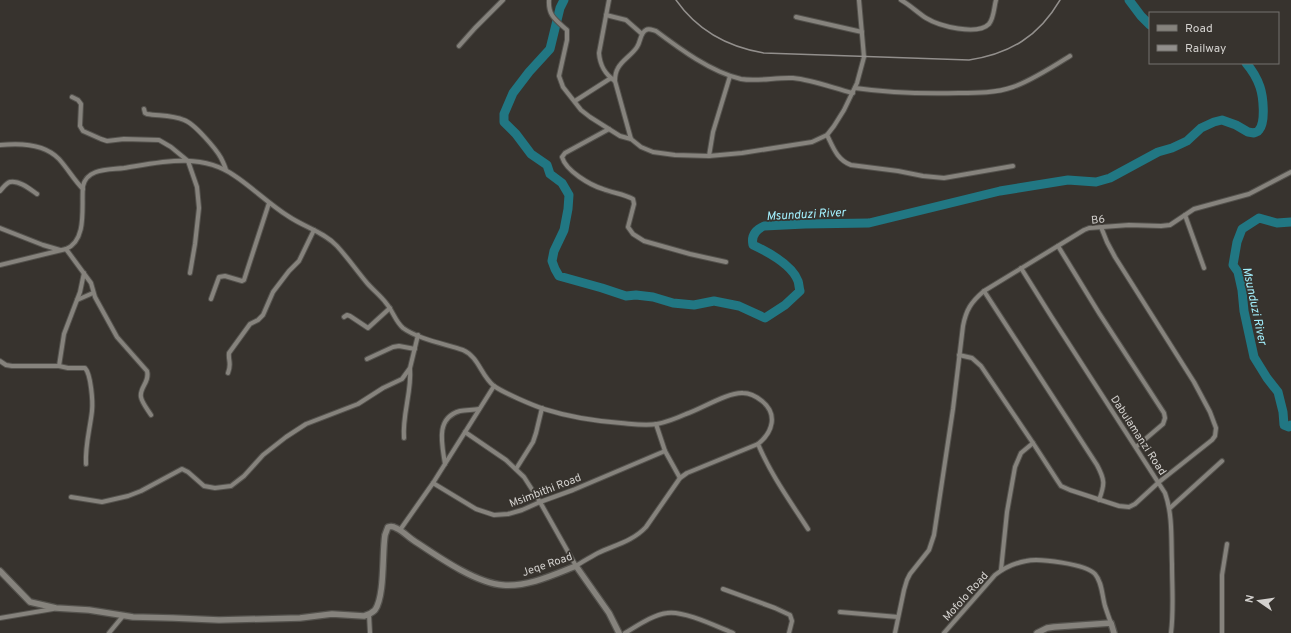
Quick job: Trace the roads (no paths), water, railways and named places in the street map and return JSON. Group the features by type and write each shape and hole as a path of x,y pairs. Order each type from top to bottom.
{"street":[{"path":"459,46 503,0"},
{"path":"548,0 551,15 567,30 567,40 559,76 563,87 581,110 608,129 620,136 631,139 641,147 653,152 675,155 709,156 805,144 826,135 834,126 854,91 864,57 859,0"},
{"path":"608,0 599,53 604,72 615,81"},
{"path":"901,0 927,19 934,22 950,27 975,29 981,29 991,21 996,0"},
{"path":"606,15 626,20 642,34"},
{"path":"796,17 862,32"},
{"path":"631,139 615,81 616,72 619,66 637,47 642,34 648,29 656,31 692,56 730,76 749,80 793,78 854,91 911,93 1005,90 1026,82 1070,56"},
{"path":"709,156 713,132 730,76"},
{"path":"575,101 610,78"},
{"path":"72,97 78,100 81,104 80,126 82,130 101,139 107,140 159,140 171,147 188,161 197,188 200,208 190,273"},
{"path":"144,110 147,114 178,118 191,124 200,132 220,156 226,170"},
{"path":"608,129 564,153 562,158 567,165 578,175 599,188 633,199 634,204 628,227 631,232 641,239 681,252 726,262"},
{"path":"826,135 840,158 851,165 944,178 1013,166"},
{"path":"0,145 21,144 47,151 59,159 75,181 83,189"},
{"path":"0,265 61,251 74,245 80,236 84,182 88,176 95,172 166,162 188,161 211,164 226,170 288,217 314,230 336,245 368,285 386,303 402,327 418,336 469,353 494,386 542,408 580,418 599,421 642,425 656,424 695,411 725,397 743,393 759,398 772,413 772,424 769,431 758,444 694,470 680,478 665,451 656,424"},
{"name":"B6","path":"895,633 907,580 929,550 934,535 953,409 963,326 967,311 971,304 984,292 1084,230 1129,225 1170,224 1194,210 1207,205 1249,194 1291,172"},
{"path":"0,190 11,182 23,185 37,194"},
{"path":"211,299 219,277 223,276 242,281 244,280 269,203"},
{"path":"1185,215 1204,268"},
{"path":"959,355 972,358 981,366 1061,486 1099,500 1119,506 1129,506 1135,504 1159,482 1212,440 1215,436 1216,428 1210,412 1194,382 1115,257 1101,227"},
{"path":"0,228 61,251"},
{"path":"228,373 230,366 229,354 250,324 264,315 273,292 289,271 299,261 314,230"},
{"path":"1058,246 1099,313 1164,413 1165,418 1163,424 1136,447"},
{"path":"66,249 92,285 93,293 118,337 147,371 148,378 141,395 142,400 151,415"},
{"name":"Dabulamanzi Road","path":"1021,268 1165,493 1170,508 1171,633"},
{"path":"59,366 64,334 77,300 84,273"},
{"path":"984,292 1097,465 1104,482 1099,500"},
{"path":"77,300 93,293"},
{"path":"344,317 346,315 350,316 368,328 390,308"},
{"path":"404,438 410,368 418,336"},
{"path":"367,359 393,347 399,346 415,349"},
{"path":"0,361 6,365 12,366 59,366 68,368 85,368 89,373 92,408 87,439 86,464"},
{"path":"71,498 102,502 128,496 141,491 182,469 188,472 204,486 215,488 230,486 244,476 263,455 295,431 313,421 348,409 362,402 386,386 402,379 410,368"},
{"path":"0,571 30,602 56,608 89,610 123,616 219,620 300,618 332,614 362,616 369,614 375,609 380,596 386,529 390,526 400,530 433,483 494,386"},
{"path":"516,469 533,442 542,408"},
{"path":"445,464 441,434 446,422 451,416 459,412 479,409"},
{"path":"465,432 506,460 524,477 540,502 576,566 609,613 619,633"},
{"path":"1001,570 1007,512 1015,467 1021,453 1033,443"},
{"path":"758,444 774,478 808,529"},
{"name":"Msimbithi Road","path":"433,483 467,504 483,511 494,515 508,514 573,490 665,451"},
{"path":"1170,508 1222,461"},
{"name":"Jeqe Road","path":"400,530 413,540 461,570 480,580 494,584 508,585 528,583 576,566 599,553 640,534 680,478"},
{"path":"1222,633 1222,574 1227,544"},
{"name":"Mofolo Road","path":"944,633 1001,570 1026,561 1038,560 1065,563 1093,572 1101,585 1110,623"},
{"path":"723,589 790,615 792,621 789,633"},
{"path":"0,618 56,608"},
{"path":"625,633 662,614 671,612 692,617 733,633"},
{"path":"840,612 898,617"},
{"path":"369,614 370,633"},
{"path":"110,633 123,616"},
{"path":"1037,633 1047,628 1054,627 1110,623 1114,633"}],"waterway":[{"name":"Msunduzi River","path":"564,0 560,8 550,49 529,72 513,93 504,114 504,122 516,134 531,154 547,165 550,174 562,183 569,195 564,230 554,251 552,261 559,276 626,296 636,295 653,297 673,303 694,305 714,301 739,306 765,318 785,305 800,291 795,275 785,264 753,245 753,236 756,231 764,226 869,223 1000,191 1068,180 1096,182 1110,178 1158,152 1172,148 1187,141 1201,128 1222,120 1236,125 1248,132 1254,133 1258,131 1263,121 1263,102 1259,84 1247,64"},
{"name":"Msunduzi River","path":"1129,0 1149,24"},
{"name":"Msunduzi River","path":"1291,222 1277,223 1259,218 1242,229 1237,242 1233,265 1238,272 1242,290 1244,311 1254,357 1278,392 1283,412 1284,425 1289,427 1291,425"}],"railway":[{"path":"676,0 684,11 714,36 726,42 764,53 969,60 998,53 1022,41 1043,24 1060,0"}]}
